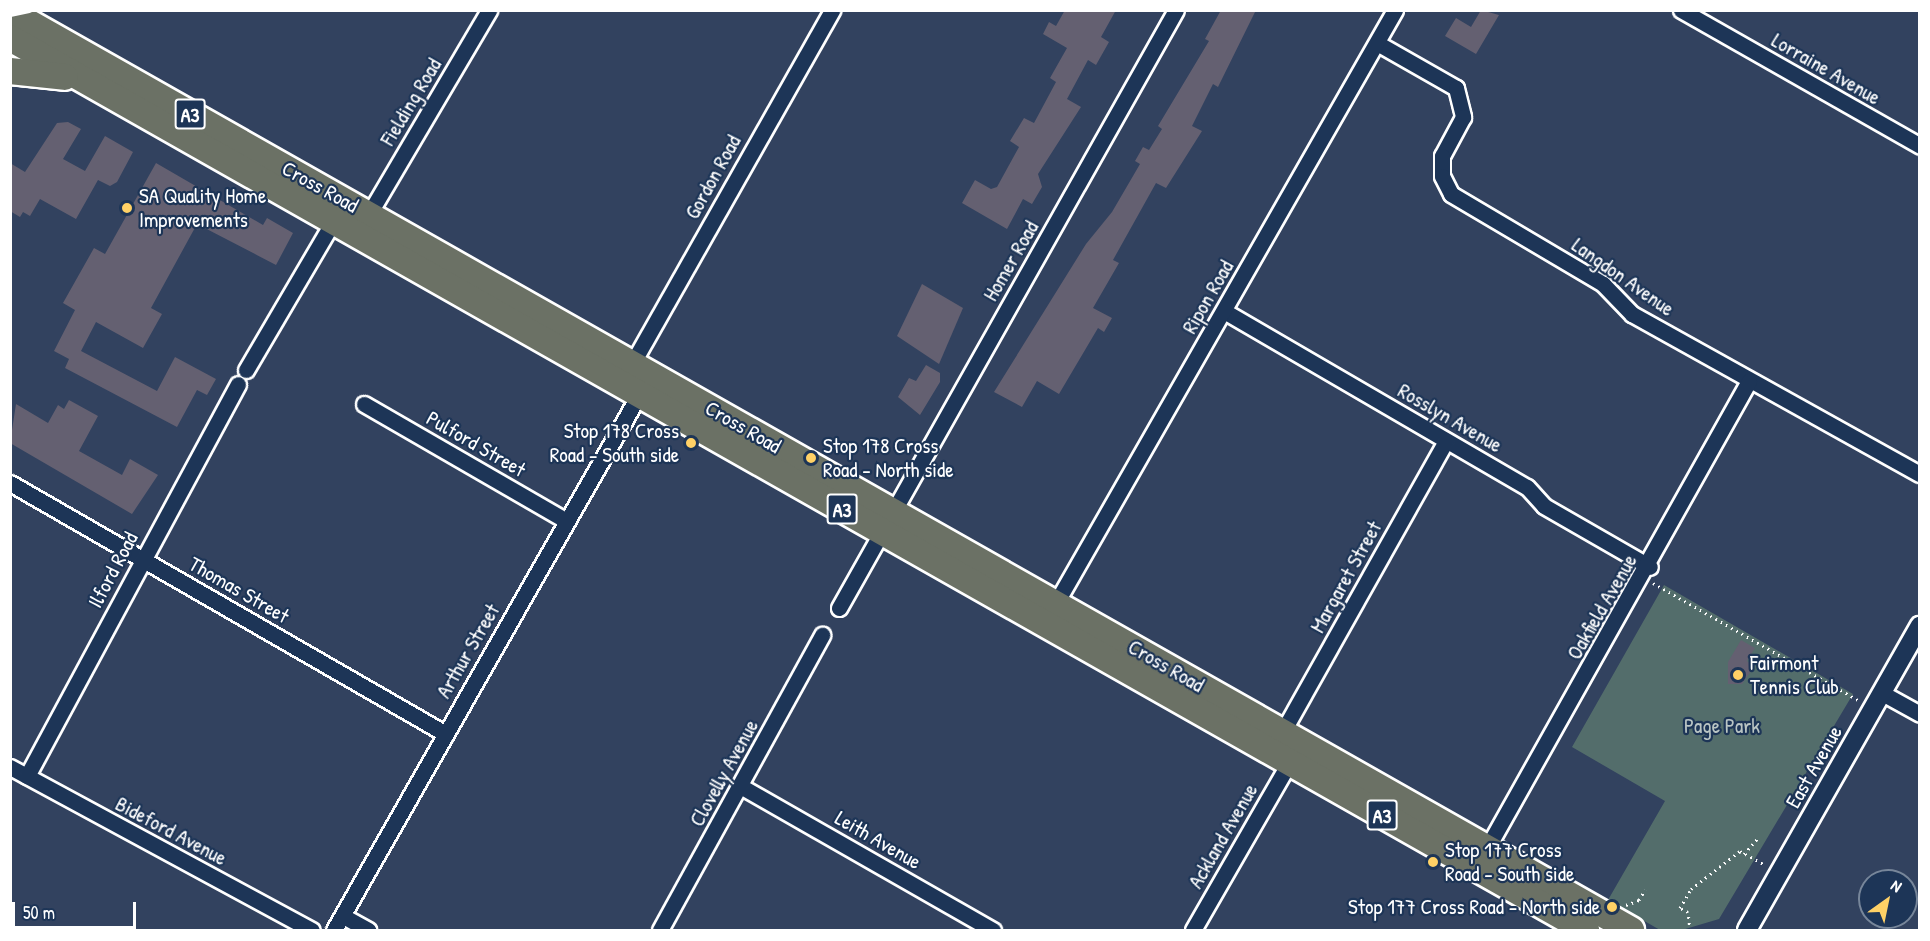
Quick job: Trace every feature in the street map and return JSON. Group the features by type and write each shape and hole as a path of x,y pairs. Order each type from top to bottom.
{"highway":[{"name":"Cross Road","path":"12,18 369,214 632,364 887,522"},
{"name":"Cross Road","path":"12,18 88,82 640,393 887,522 1050,613 1282,733 1481,859 1586,930"},
{"path":"10,71 88,82"},
{"path":"334,220 369,214"},
{"path":"632,364 640,393"},
{"name":"Cross Road","path":"1050,613 1254,743 1481,859 1631,930"},
{"path":"1254,743 1282,733 1289,762 1313,751"}],"street":[{"name":"Fielding Road","path":"369,214 489,10"},
{"name":"Gordon Road","path":"632,364 832,10"},
{"name":"Homer Road","path":"887,522 1176,10"},
{"name":"Ripon Road","path":"1050,613 1395,10"},
{"name":"Lorraine Avenue","path":"1682,10 1920,146"},
{"name":"Langdon Avenue","path":"1377,43 1456,88 1463,117 1442,156 1442,176 1451,194 1603,284 1632,314 1920,474"},
{"path":"246,370 334,220"},
{"name":"Rosslyn Avenue","path":"1224,311 1446,441 1647,572"},
{"name":"Oakfield Avenue","path":"1481,859 1647,572 1749,381"},
{"name":"Ilford Road","path":"27,776 238,384"},
{"name":"Arthur Street","path":"334,930 640,393"},
{"name":"Pulford Street","path":"364,404 567,521"},
{"name":"Margaret Street","path":"1282,733 1446,441"},
{"name":"Thomas Street","path":"10,483 446,734"},
{"path":"839,608 887,522"},
{"name":"East Avenue","path":"1747,930 1920,626"},
{"name":"Clovelly Avenue","path":"660,930 742,787 822,635"},
{"path":"1882,693 1920,714"},
{"name":"Ackland Avenue","path":"1192,930 1289,762"},
{"name":"Bideford Avenue","path":"10,767 312,930"},
{"name":"Leith Avenue","path":"742,787 993,930"},
{"path":"342,916 368,930"}],"path":[{"path":"1647,572 1873,709"},
{"path":"1744,854 1758,838"},
{"path":"1690,930 1688,912 1680,908 1688,892 1740,851 1762,863"}],"green space":[{"name":"Page Park","path":"1664,585 1853,694 1719,919 1682,930 1660,930 1608,900 1665,801 1572,747"}],"building":[{"path":"1065,10 1116,10 1101,37 1109,42 1096,65 1088,60 1067,99 1081,107 1038,174 1042,187 1032,204 1023,199 1007,229 962,203 975,180 991,189 997,187 1019,147 1010,141 1024,118 1034,123 1056,82 1050,78 1067,48 1043,34 1049,22 1056,26"},
{"path":"1221,10 1256,10 1218,87 1213,84 1192,126 1202,131 1166,188 1156,183 1113,260 1119,263 1093,308 1112,318 1104,332 1098,328 1059,394 1037,381 1022,407 994,392 1086,244 1112,212 1140,164 1135,161 1143,147 1149,150 1162,129 1158,126 1209,41 1205,39"},
{"path":"1481,10 1499,15 1476,54 1445,36 1456,18 1471,27"},
{"path":"68,122 81,129 63,159 85,171 105,136 133,152 117,182 110,186 98,180 76,219 40,199 30,216 23,212 20,217 10,211 10,163 25,172 57,123"},
{"path":"156,163 263,225 267,218 293,233 276,265 197,224 151,308 162,314 143,348 96,322 81,351 157,391 175,357 216,379 207,395 197,390 177,427 65,368 69,359 54,351 75,310 63,303 94,248 105,254"},
{"path":"922,284 963,308 939,364 897,336"},
{"path":"926,365 940,373 940,382 920,415 898,397 909,378 916,381"},
{"path":"69,400 98,416 79,451 122,475 130,459 158,475 132,514 10,443 16,404 48,423 58,405 64,409"},
{"name":"Fairmont Tennis Club","path":"1741,640 1755,648 1747,661 1754,667 1742,684 1728,684 1728,662"}],"railway":[{"path":"10,14 29,10"}],"place":[{"name":"SA Quality Home Improvements","path":"127,208"},
{"name":"Stop 178 Cross Road - South side","path":"691,443"},
{"name":"Stop 178 Cross Road - North side","path":"811,458"},
{"name":"Fairmont Tennis Club","path":"1738,675"},
{"name":"Stop 177 Cross Road - South side","path":"1433,862"},
{"name":"Stop 177 Cross Road - North side","path":"1612,907"}]}
